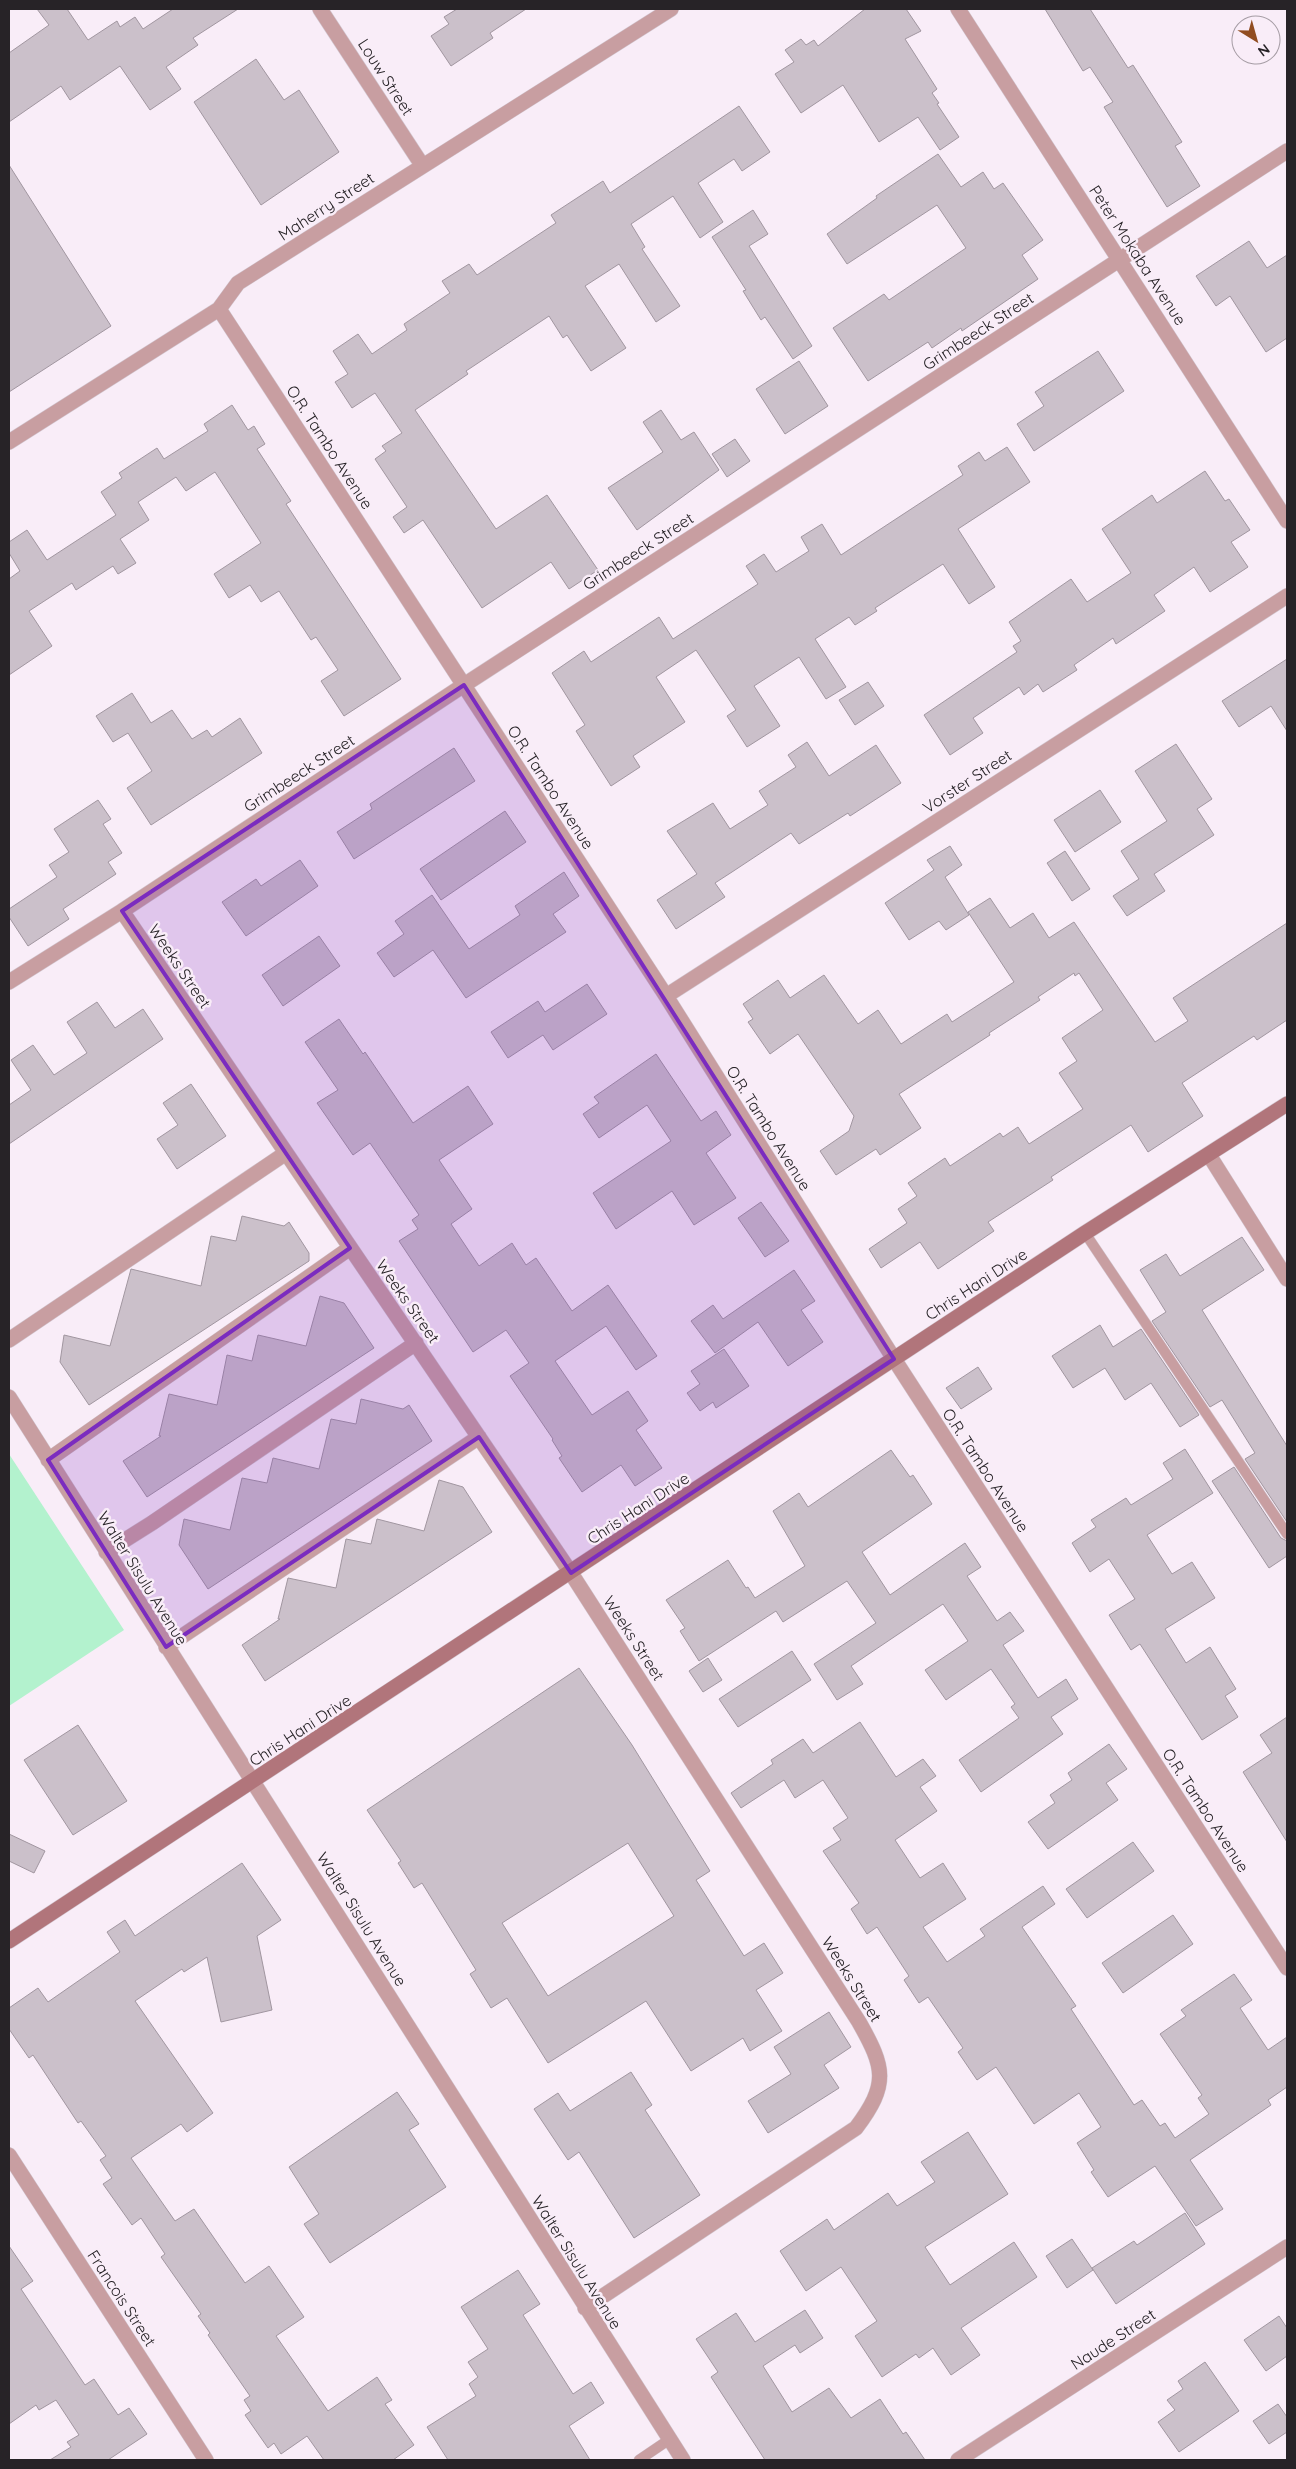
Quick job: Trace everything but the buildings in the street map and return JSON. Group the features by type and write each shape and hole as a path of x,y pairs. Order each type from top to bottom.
{"street":[{"name":"Louw Street","path":"320,9 422,165"},
{"name":"Maherry Street","path":"9,442 219,308 238,283 671,9"},
{"name":"Peter Mokaba Avenue","path":"958,9 1287,521"},
{"name":"Grimbeeck Street","path":"9,982 122,911 464,685 1287,151"},
{"name":"O.R. Tambo Avenue","path":"219,308 666,996 894,1359 1287,1968"},
{"name":"Vorster Street","path":"666,996 1287,596"},
{"name":"Weeks Street","path":"122,911 571,1573 859,2022 874,2049 880,2076 873,2105 856,2128 585,2308"},
{"name":"Chris Hani Drive","path":"9,1942 1085,1233 1287,1104"},
{"path":"9,1340 286,1153"},
{"path":"1209,1154 1287,1279"},
{"path":"48,1460 350,1248"},
{"path":"106,1552 152,1523 416,1343"},
{"name":"Walter Sisulu Avenue","path":"9,1397 252,1782 290,1837 585,2308 684,2460"},
{"path":"166,1647 479,1437"},
{"name":"Francois Street","path":"9,2155 206,2460"},
{"name":"Naude Street","path":"958,2460 1287,2247"}],"lane":[{"path":"1085,1233 1287,1534"},
{"path":"639,2460 670,2439"}],"highlighted area":[{"path":"464,685 894,1359 571,1573 479,1437 166,1647 48,1460 350,1248 122,911"}],"green space":[{"path":"9,1454 124,1630 9,1706"}]}
